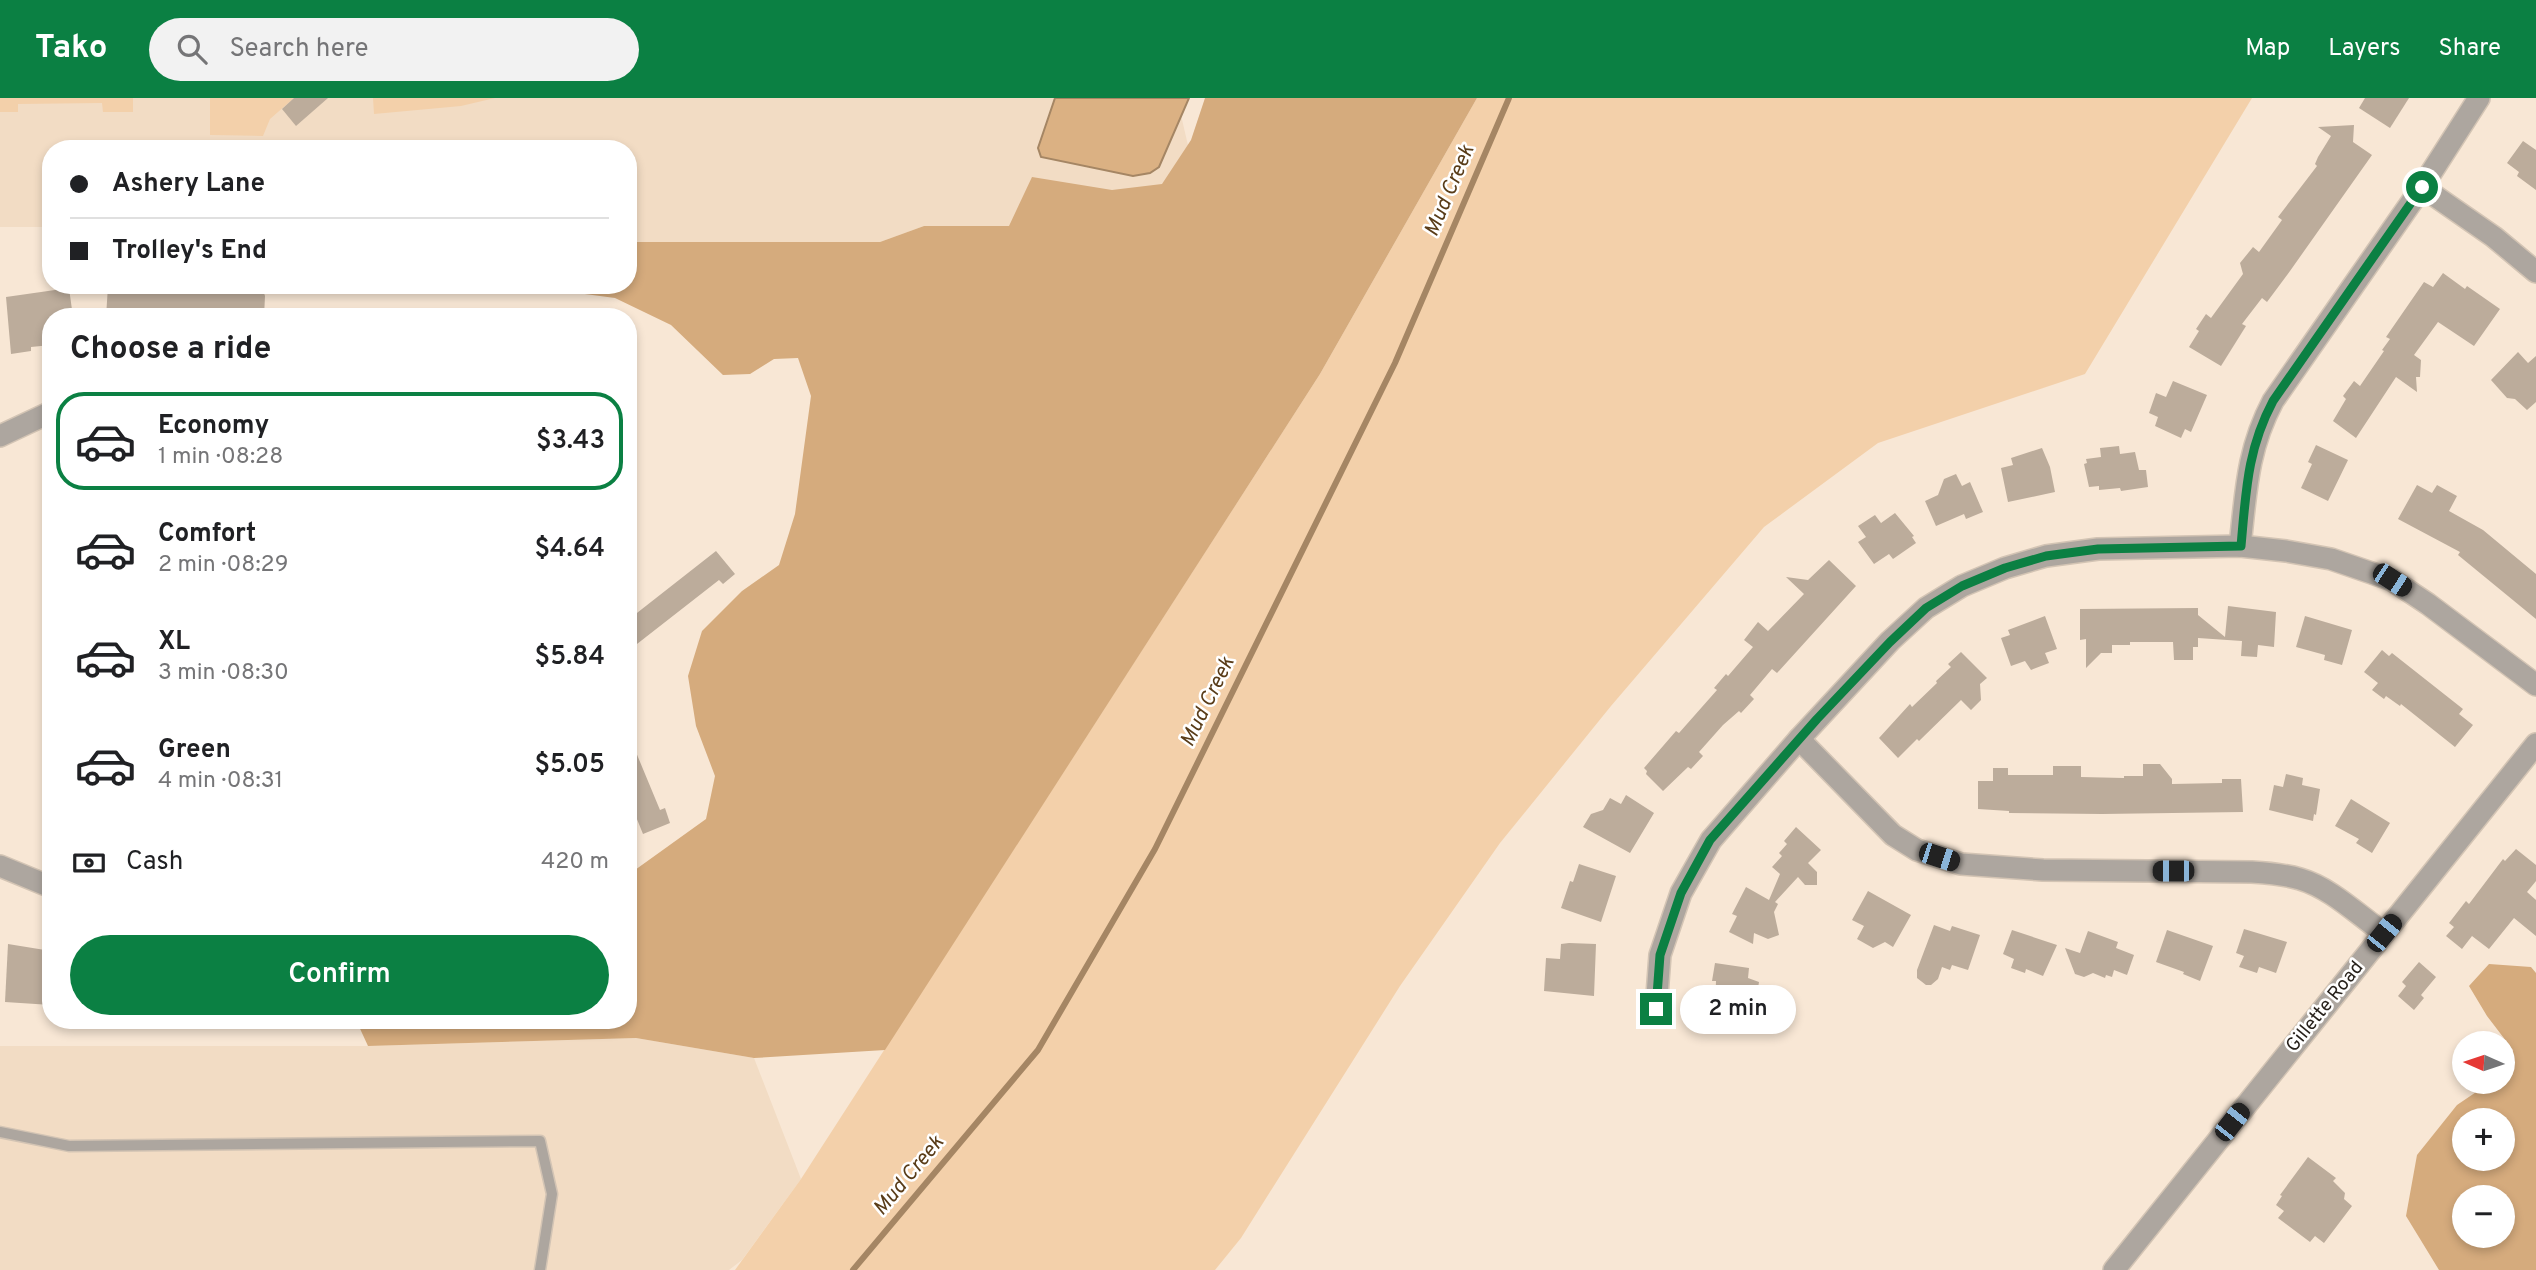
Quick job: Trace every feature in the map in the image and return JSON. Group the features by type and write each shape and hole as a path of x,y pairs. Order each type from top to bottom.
{"street":[{"path":"2241,546 2248,475 2260,425 2273,401 2422,187 2479,98"},
{"path":"2422,187 2494,237 2536,272"},
{"path":"0,436 42,416"},
{"path":"1656,1009 1660,955 1681,893 1710,840 1799,739 1890,642 1926,608 1962,586 2005,568 2046,556 2098,549 2241,546 2331,559 2392,580 2536,685"},
{"path":"1799,739 1893,835 1917,850 1961,864 2043,870 2281,874 2319,887 2384,933"},
{"name":"Gillette Road","path":"2114,1270 2536,744"},
{"path":"0,866 42,883"}],"lane":[{"path":"0,1132 69,1146 540,1141 552,1194 540,1270"}],"shaded area":[{"path":"0,98 1177,98 1204,214 1009,226 924,226 880,242 637,242 637,140 42,140 42,227 0,227"},
{"path":"0,98 133,98 133,112 103,112 102,103 18,104 18,112 0,112"},
{"path":"210,98 294,98 270,119 263,136 210,135"},
{"path":"373,98 495,98 461,106 374,114"},
{"path":"1055,98 1189,98 1159,167 1150,173 1133,176 1041,157 1038,148"},
{"path":"1205,98 1477,98 1320,374 885,1050 754,1058 636,1038 368,1046 360,1029 637,1029 637,869 706,819 715,776 696,726 688,676 702,631 742,591 779,565 795,514 811,396 798,358 774,359 750,374 723,375 671,325 615,298 585,294 637,294 637,242 880,242 924,226 1009,226 1032,177 1112,190 1162,184 1191,140"},
{"path":"1477,98 2252,98 2085,374 1878,443 1764,527 1611,706 1500,843 1400,986 1241,1238 1215,1270 735,1270 801,1179 1320,374"},
{"path":"2489,964 2531,967 2536,973 2536,1270 2439,1270 2406,1216 2417,1155 2452,1111 2452,1171 2515,1171 2515,1108 2455,1108 2473,1094 2515,1094 2515,1031 2498,1031 2469,986"},
{"path":"636,1038 754,1058 801,1179 742,1260 729,1270 0,1270 0,1046 368,1046"}],"building":[{"path":"294,98 328,98 296,126 282,109"},
{"path":"2365,98 2409,98 2390,128 2359,108"},
{"path":"2354,125 2353,142 2372,155 2267,302 2262,298 2242,324 2246,326 2221,366 2189,347 2206,314 2211,318 2243,274 2240,263 2253,247 2259,252 2282,220 2278,217 2317,166 2315,164 2318,157 2331,136 2318,127"},
{"path":"2523,141 2536,150 2536,190 2517,176 2519,172 2507,163"},
{"path":"2443,273 2500,309 2474,346 2438,322 2414,355 2421,360 2420,377 2416,377 2417,392 2396,377 2356,438 2333,421 2346,399 2343,396 2354,381 2360,386 2384,351 2382,350 2390,339 2386,337 2424,282 2433,287"},
{"path":"42,292 42,294 70,294 72,308 42,308 42,346 31,347 31,351 11,354 6,297"},
{"path":"107,294 265,296 264,308 107,308"},
{"path":"2518,352 2528,363 2536,356 2536,402 2527,410 2515,399 2507,398 2491,380"},
{"path":"2173,381 2207,395 2191,432 2185,429 2181,438 2155,426 2158,417 2149,413 2156,393 2166,397"},
{"path":"2316,445 2348,460 2328,501 2301,488 2312,464 2308,462"},
{"path":"2119,446 2120,454 2135,452 2139,470 2146,470 2148,487 2121,491 2120,488 2099,490 2099,486 2089,487 2084,464 2087,463 2086,459 2101,457 2100,448"},
{"path":"2042,448 2050,467 2055,492 2008,502 2001,468 2013,465 2011,458"},
{"path":"1956,474 1962,486 1970,482 1983,512 1966,519 1964,514 1936,526 1925,501 1938,495 1944,479"},
{"path":"2417,485 2432,493 2437,485 2457,496 2449,511 2483,530 2536,574 2536,619 2458,555 2460,552 2398,519"},
{"path":"1895,513 1914,536 1912,537 1916,543 1893,559 1889,554 1874,564 1858,542 1866,537 1858,526 1875,515 1881,523"},
{"path":"716,551 735,574 723,584 719,580 637,644 637,613"},
{"path":"1829,560 1856,586 1777,673 1772,669 1750,695 1754,699 1741,713 1739,711 1723,725 1699,752 1703,756 1691,769 1688,767 1663,791 1646,774 1644,768 1676,731 1679,733 1717,690 1714,688 1726,674 1728,676 1753,647 1744,640 1758,622 1768,631 1804,594 1786,577 1808,580"},
{"path":"2228,606 2276,612 2274,647 2258,645 2257,657 2241,656 2242,641 2198,638 2198,647 2193,647 2193,660 2174,660 2173,642 2130,642 2130,645 2112,645 2112,653 2101,653 2086,668 2086,639 2080,640 2080,609 2198,608 2198,615 2225,637"},
{"path":"2045,616 2057,649 2045,653 2049,663 2031,670 2025,661 2011,666 2001,638 2010,635 2008,630"},
{"path":"2305,616 2352,630 2342,665 2324,660 2325,655 2296,647"},
{"path":"2382,650 2389,656 2392,653 2463,709 2459,714 2473,725 2455,747 2401,704 2400,706 2386,696 2384,699 2372,690 2378,683 2364,672"},
{"path":"1961,652 1987,678 1980,684 1981,700 1971,710 1961,700 1898,758 1879,738 1910,704 1912,707 1937,683 1951,667 1948,664"},
{"path":"637,755 660,810 665,808 670,823 643,834 637,819"},
{"path":"2143,764 2160,764 2172,779 2172,784 2222,783 2222,779 2241,779 2243,812 2009,813 1978,809 1978,781 1993,781 1993,768 2008,768 2008,775 2053,775 2053,766 2081,766 2081,777 2124,778 2143,776"},
{"path":"2286,774 2303,778 2302,785 2320,789 2313,821 2269,810 2274,785 2283,787"},
{"path":"1626,795 1654,813 1630,853 1583,827 1591,814 1603,810 1610,798 1621,804"},
{"path":"2351,799 2390,823 2372,853 2356,843 2359,839 2335,826"},
{"path":"1796,827 1821,850 1808,863 1817,872 1817,885 1805,885 1798,877 1775,902 1778,904 1774,912 1779,935 1768,939 1754,933 1753,944 1729,932 1737,916 1732,914 1746,887 1769,900 1780,874 1772,867 1782,856 1779,853 1787,844 1784,841"},
{"path":"2516,849 2536,865 2536,881 2527,892 2536,900 2536,936 2514,918 2489,949 2472,936 2462,949 2446,936 2454,927 2449,923 2466,901 2469,904 2503,859 2505,861"},
{"path":"1579,864 1616,876 1601,922 1561,908"},
{"path":"1868,891 1911,915 1893,947 1885,942 1873,948 1857,939 1864,926 1852,920"},
{"path":"1934,925 1950,931 1952,926 1980,935 1968,970 1952,965 1950,970 1942,967 1938,979 1931,985 1926,985 1917,978 1917,970"},
{"path":"2244,929 2287,942 2276,973 2259,967 2257,973 2239,967 2244,956 2236,953"},
{"path":"2012,930 2057,945 2043,976 2026,969 2025,973 2011,968 2014,959 2003,954"},
{"path":"2167,930 2213,946 2200,981 2156,962"},
{"path":"2088,931 2118,942 2116,948 2134,955 2127,975 2114,970 2112,977 2106,975 2105,978 2093,973 2084,977 2075,974 2065,948 2080,953"},
{"path":"8,944 42,950 42,1004 5,1002"},
{"path":"1561,944 1596,944 1594,996 1544,991 1546,958 1560,959"},
{"path":"2419,962 2436,977 2421,995 2424,998 2414,1010 2398,996 2406,986 2402,982"},
{"path":"1715,963 1749,968 1748,978 1759,982 1756,1000 1744,998 1742,1012 1715,1008 1716,981 1712,981"},
{"path":"2308,1157 2336,1178 2333,1181 2345,1193 2344,1199 2352,1206 2324,1243 2315,1236 2310,1242 2278,1218 2284,1211 2276,1205 2282,1196 2280,1195"}],"waterway":[{"name":"Mud Creek","path":"853,1270 1038,1050 1155,849 1395,363 1509,98"}],"route":[{"path":"1656,1009 1660,955 1681,893 1710,840 1817,719 1926,608 1962,586 2005,568 2046,556 2098,549 2241,546 2248,475 2253,445 2260,425 2273,401 2422,187"}]}
